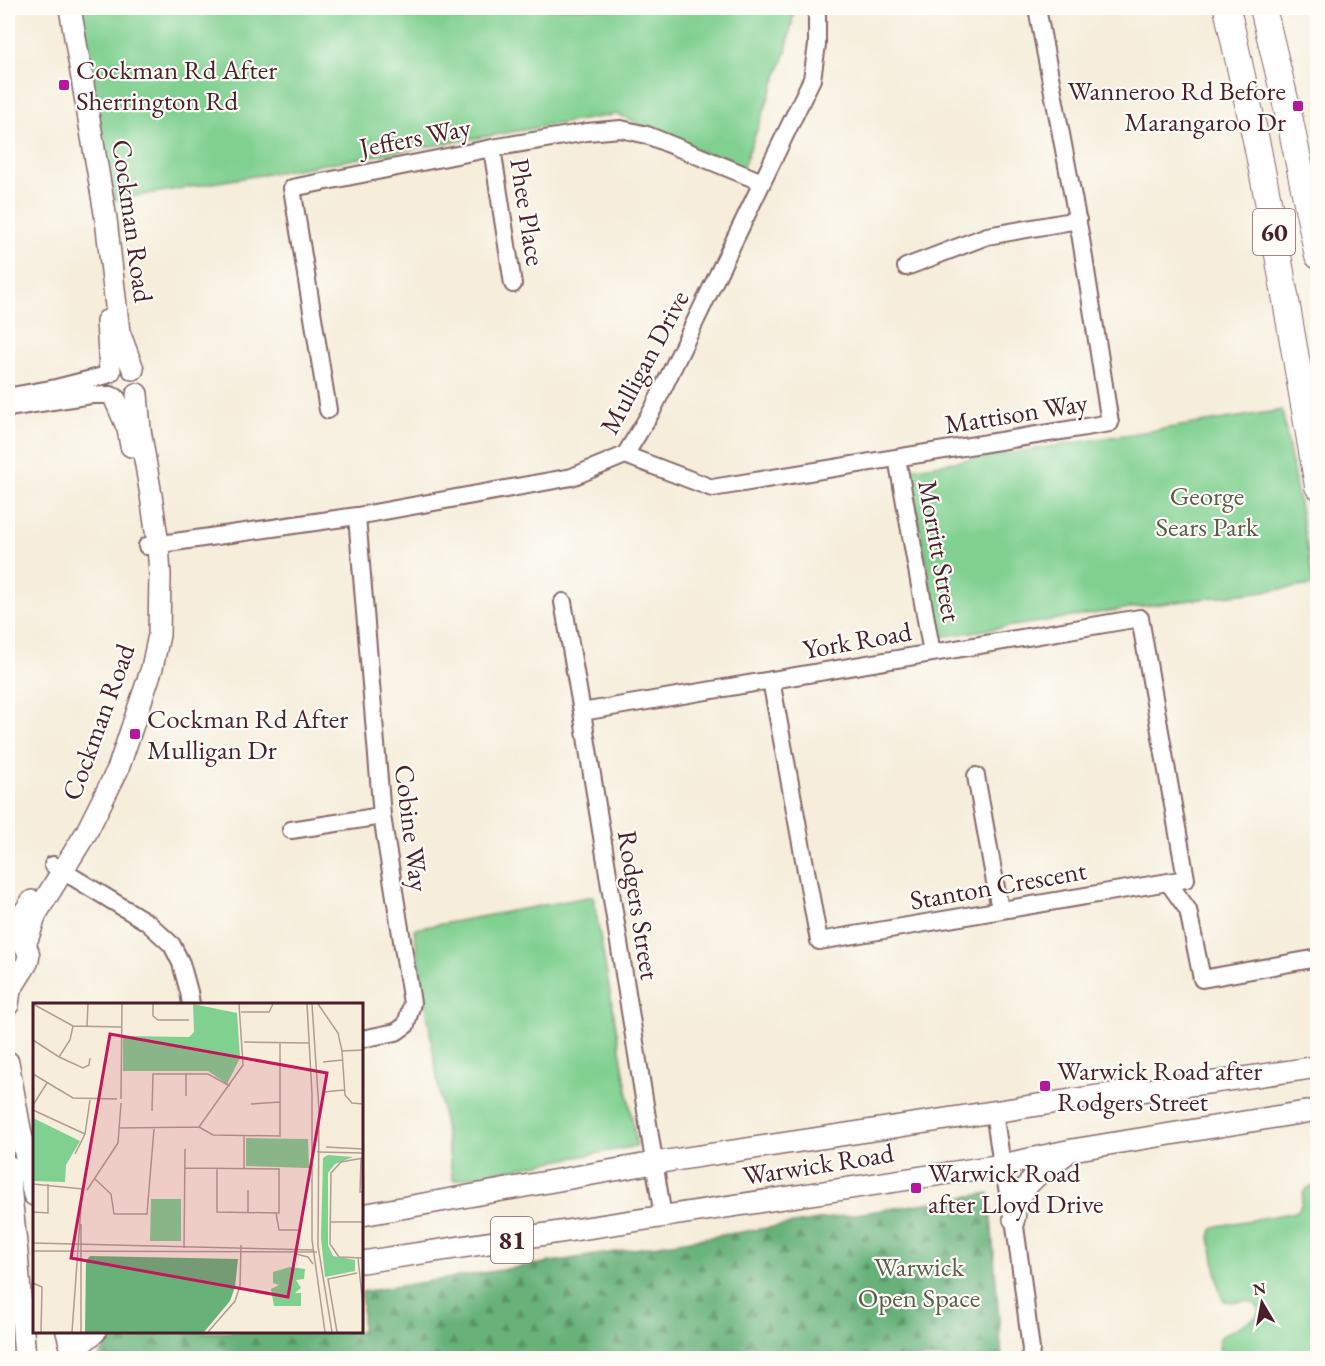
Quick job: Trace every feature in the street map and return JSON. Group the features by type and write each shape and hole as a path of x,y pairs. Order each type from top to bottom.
{"highway":[{"name":"60","path":"1227,8 1263,172 1315,457 1317,485"},
{"name":"60","path":"1263,8 1289,116 1317,256"}],"main road":[{"name":"Cockman Road","path":"14,941 12,930 102,803 117,769 152,668 159,635 160,575 128,429 111,385 108,329 94,221 58,8"},
{"name":"Cockman Road","path":"70,8 106,219 119,332 133,369"},
{"path":"122,366 133,369 140,381 137,394 126,400 111,385 117,367 122,366"},
{"name":"Cockman Road","path":"137,394 140,430 151,495 152,546"},
{"path":"8,1005 16,970 27,964 28,954 14,941"},
{"path":"8,1062 33,1190"},
{"name":"Warwick Road","path":"363,1215 654,1163 1106,1095 1317,1067"},
{"name":"Warwick Road","path":"363,1262 1002,1165 1072,1150 1317,1110"},
{"path":"1014,1219 1016,1202 1024,1189 1072,1150"},
{"path":"8,1166 20,1271 21,1320 26,1359"},
{"path":"67,1333 73,1357"},
{"path":"73,1357 84,1341 94,1333"}],"street":[{"name":"Mulligan Drive","path":"152,546 357,516 572,477 625,455 653,409 812,79 817,45 817,8"},
{"name":"Mattison Way","path":"625,455 712,488 1110,423 1078,220 1037,8"},
{"name":"Jeffers Way","path":"328,410 292,188 492,148 587,132 621,129 647,135 762,182"},
{"name":"Phee Place","path":"492,148 513,284"},
{"path":"906,267 987,236 1078,220"},
{"path":"8,397 56,388 111,385"},
{"path":"8,408 91,395 111,385"},
{"name":"Morritt Street","path":"897,458 932,653"},
{"name":"Cobine Way","path":"357,516 382,816 412,1003 406,1025 396,1032 363,1039"},
{"name":"Rodgers Street","path":"563,602 663,1217"},
{"name":"York Road","path":"582,712 1140,618 1186,879 1168,882"},
{"name":"Stanton Crescent","path":"771,680 819,940 1168,882"},
{"path":"976,776 1000,910"},
{"path":"291,830 382,816"},
{"path":"58,868 147,922 172,945 181,963 191,1003"},
{"path":"1168,882 1188,910 1202,979 1317,958"},
{"path":"994,1112 1002,1165 1014,1219 1031,1350 1030,1359"}],"green space":[{"path":"79,8 795,8 786,52 742,170 617,114 114,200"},
{"name":"George Sears Park","path":"1282,410 1314,585 1144,606 940,637 909,469"},
{"path":"593,896 637,1146 453,1180 414,929"},
{"path":"1317,1185 1317,1358 1221,1358 1218,1340 1255,1318 1259,1308 1247,1301 1224,1301 1220,1294 1210,1237 1212,1230 1218,1226 1296,1212 1302,1204 1306,1189"},
{"name":"Warwick Open Space","path":"989,1193 1002,1358 98,1358 114,1333 363,1333 363,1292"}],"place":[{"name":"Cockman Rd After Sherrington Rd","path":"64,85"},
{"name":"Wanneroo Rd Before Marangaroo Dr","path":"1298,106"},
{"name":"Cockman Rd After Mulligan Dr","path":"135,734"},
{"name":"Warwick Road after Rodgers Street","path":"1045,1086"},
{"name":"Warwick Road after Lloyd Drive","path":"916,1188"}]}
